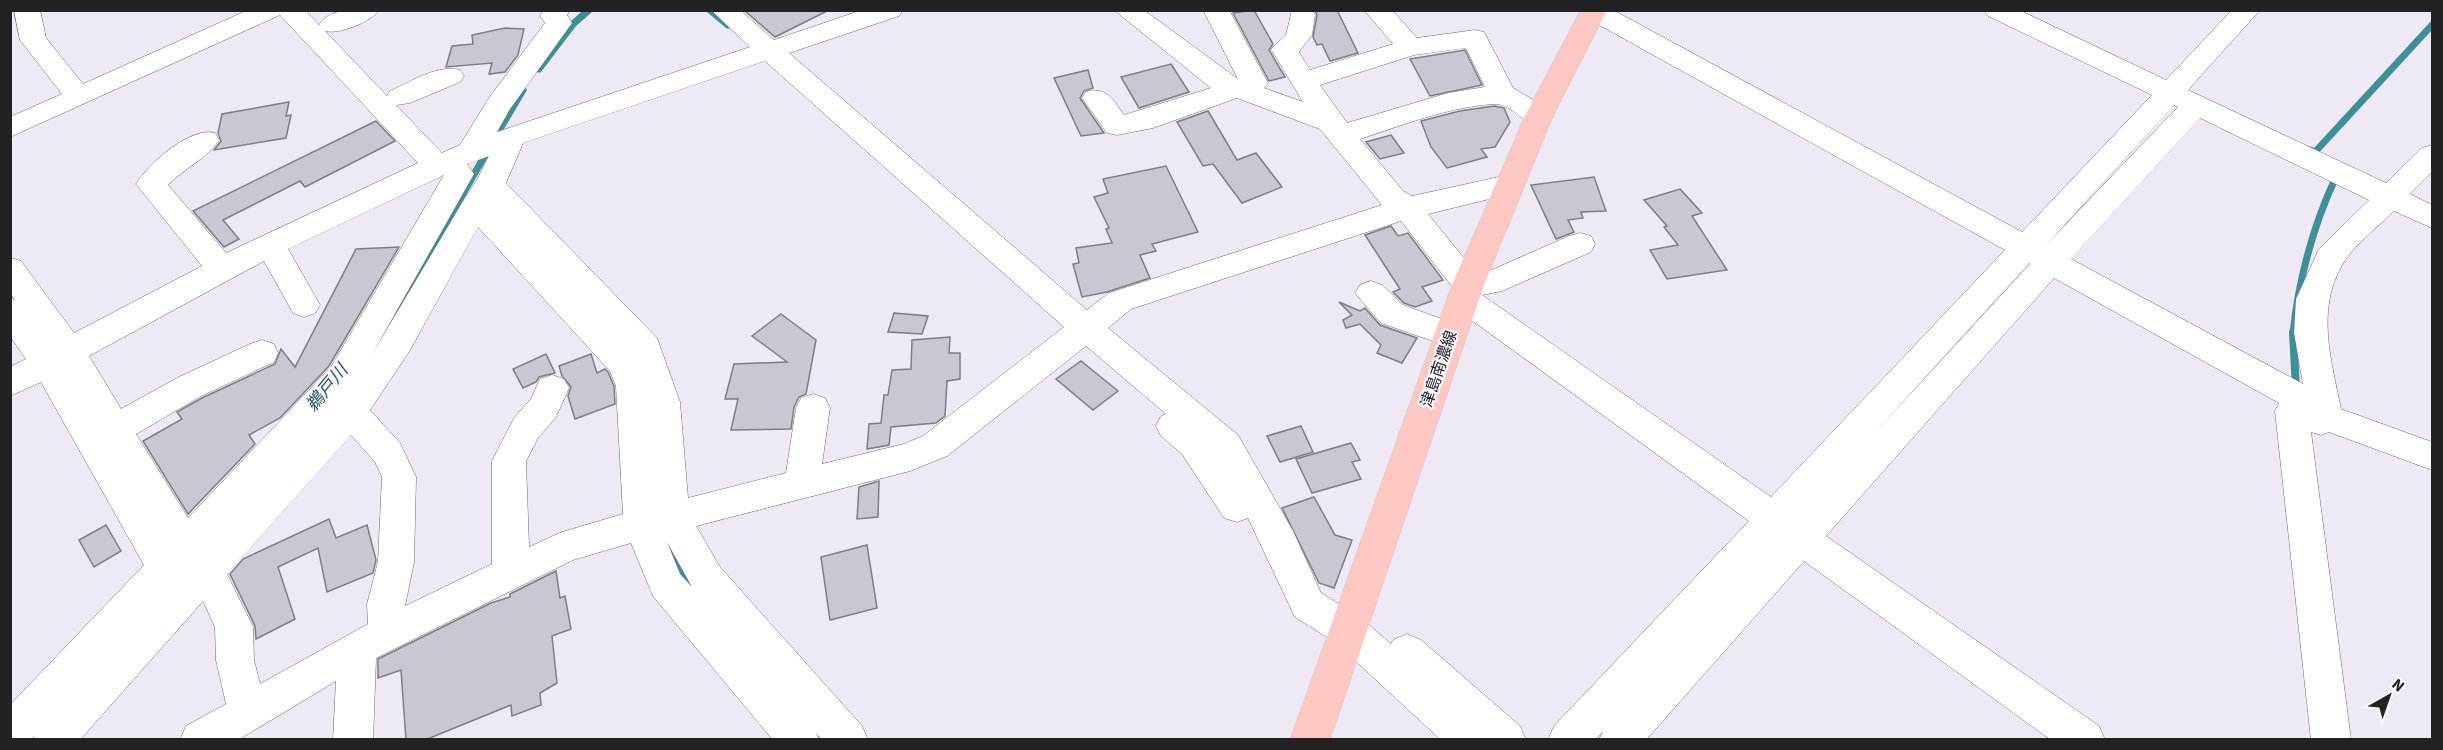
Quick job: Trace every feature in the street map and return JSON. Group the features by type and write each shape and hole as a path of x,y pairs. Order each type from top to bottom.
{"main road":[{"name":"津島南濃線","path":"1310,740 1466,291 1508,185 1588,12"}],"street":[{"path":"27,10 33,40 79,97"},
{"path":"10,128 271,10"},
{"path":"290,10 458,158"},
{"path":"325,18 366,10"},
{"path":"701,10 760,53 1078,333 1226,445 1280,542 1308,605 1349,627 1506,740"},
{"path":"724,10 760,53"},
{"path":"10,383 222,269 458,158 508,138 890,10"},
{"path":"1127,10 1222,83 1335,129 1448,102 1502,94"},
{"path":"1096,98 1117,126 1143,121 1254,83 1216,10"},
{"path":"1377,10 1411,47"},
{"path":"1996,10 2433,217"},
{"path":"1619,740 1787,530 2033,259 2183,99 2247,10"},
{"path":"1588,12 2314,413 2433,456"},
{"path":"458,158 563,15"},
{"path":"1302,15 1301,34 1295,44 1284,49 1303,81 1335,129 1393,198 1407,208 1466,291 1787,530 2085,740"},
{"path":"53,740 186,562 343,376 459,174 458,158 325,18"},
{"path":"1303,81 1411,47 1475,38 1502,94 1539,116"},
{"path":"400,97 450,76"},
{"path":"10,734 186,562 351,412 399,341 482,195 508,138"},
{"path":"205,140 172,163 151,184 222,269"},
{"path":"2331,740 2310,333 2312,299 2330,257 2433,155"},
{"path":"200,740 247,711 373,641 562,548 910,457 935,446 1120,301 1407,208 1508,185"},
{"path":"482,195 624,364 633,387 666,584 799,740"},
{"path":"1466,291 1491,283 1580,244"},
{"path":"271,245 304,305"},
{"path":"10,269 58,357 186,562 234,627 235,660 247,711"},
{"path":"1371,293 1392,314 1450,335"},
{"path":"10,310 58,357 116,429 186,562"},
{"path":"116,429 189,387 262,353"},
{"path":"511,573 509,461 526,428 544,407 552,388"},
{"path":"802,484 813,408"},
{"path":"351,412 388,453 399,477 396,562 387,604 373,641 353,740"},
{"path":"657,522 848,740"},
{"path":"1568,740 1787,530"},
{"path":"1349,627 1471,740"}],"building":[{"path":"744,10 829,10 775,37"},
{"path":"1254,10 1273,44 1269,50 1285,77 1269,81 1233,13"},
{"path":"1315,10 1337,10 1358,53 1330,61 1322,44 1317,45 1313,37 1317,15"},
{"path":"505,28 524,29 518,55 505,72 489,74 492,63 446,67 452,46 473,44 472,35"},
{"path":"1465,50 1482,85 1430,96 1410,59"},
{"path":"1171,64 1189,92 1139,108 1121,77"},
{"path":"1088,70 1093,88 1084,91 1080,98 1104,133 1081,136 1054,78"},
{"path":"289,102 286,116 291,115 286,138 214,150 221,141 218,133 222,114"},
{"path":"1494,106 1504,108 1510,122 1495,147 1481,149 1487,157 1447,168 1431,147 1421,121 1460,111"},
{"path":"1208,111 1237,160 1256,153 1282,187 1242,203 1213,164 1203,166 1177,122"},
{"path":"376,121 395,141 305,187 300,181 223,220 239,239 224,247 193,211"},
{"path":"1391,135 1404,153 1380,159 1366,142"},
{"path":"1166,166 1198,232 1152,244 1156,251 1140,255 1150,278 1107,292 1082,297 1073,264 1079,263 1076,248 1112,243 1106,229 1109,228 1094,197 1108,193 1103,179"},
{"path":"1594,177 1606,211 1581,212 1583,218 1568,220 1574,232 1556,239 1531,185"},
{"path":"1680,189 1702,213 1692,216 1727,270 1667,279 1650,250 1678,245 1664,227 1667,226 1644,200"},
{"path":"1391,226 1398,236 1408,233 1443,280 1422,287 1432,301 1415,307 1404,303 1393,292 1400,289 1365,235"},
{"path":"399,247 329,366 280,418 249,435 255,444 188,514 143,441 182,419 177,412 275,364 281,349 295,367 356,249"},
{"path":"1339,302 1360,311 1365,308 1380,325 1417,338 1402,363 1377,353 1381,345 1360,324 1346,328 1343,320 1352,315"},
{"path":"894,313 928,316 922,334 888,332"},
{"path":"781,314 816,340 806,394 799,397 794,407 791,429 731,430 738,399 725,399 734,364 787,362 752,336"},
{"path":"950,337 949,353 960,353 960,379 947,381 945,416 936,423 891,427 889,445 867,449 869,424 881,423 884,395 888,395 892,370 911,369 912,340"},
{"path":"546,354 555,373 539,377 536,382 523,388 513,369"},
{"path":"591,354 597,373 605,369 608,372 614,386 615,404 575,419 568,396 571,387 562,376 559,366"},
{"path":"1081,361 1118,391 1093,410 1056,379"},
{"path":"1301,426 1313,452 1280,462 1267,436"},
{"path":"1351,443 1360,460 1352,462 1361,479 1312,493 1296,459"},
{"path":"879,481 878,517 857,519 859,487"},
{"path":"1314,497 1335,535 1352,540 1334,588 1319,583 1282,508"},
{"path":"329,519 336,538 367,525 376,560 373,573 327,592 318,548 278,567 295,619 256,639 255,626 230,574 243,559"},
{"path":"106,525 121,551 94,567 79,540"},
{"path":"867,545 877,608 830,620 821,557"},
{"path":"556,571 560,598 565,596 571,629 552,636 557,683 540,693 541,705 512,716 511,705 425,740 406,740 401,670 378,678 378,659 491,603 510,597 510,594"}],"waterway":[{"name":"鵜戸川","path":"539,69 574,23 589,10"},
{"path":"710,10 728,25"},
{"path":"2310,150 2315,152 2432,25"},
{"name":"鵜戸川","path":"494,139 523,90"},
{"name":"鵜戸川","path":"394,314 488,150"},
{"path":"2293,333 2303,274 2313,235 2335,179 2331,177"},
{"path":"2293,333 2296,389"},
{"path":"667,544 696,592"}]}
